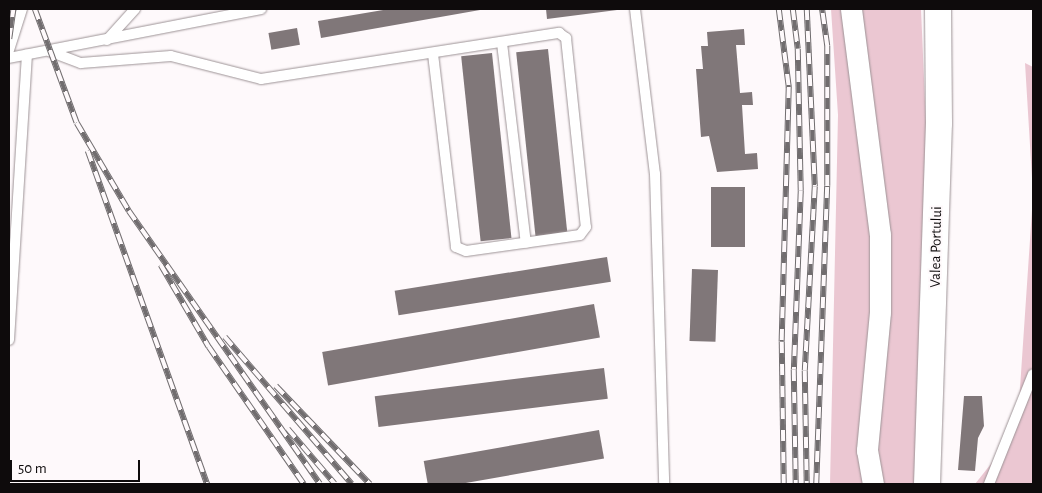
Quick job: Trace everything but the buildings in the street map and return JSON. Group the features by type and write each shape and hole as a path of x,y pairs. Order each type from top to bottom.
{"street":[{"path":"851,9 880,234 880,312 867,440 873,484"},
{"name":"Valea Portului","path":"927,484 940,123 938,9"}],"lane":[{"path":"9,50 22,9"},
{"path":"107,40 135,9"},
{"path":"9,58 49,52 261,9"},
{"path":"635,9 655,174 664,484"},
{"path":"49,52 81,63 171,56 261,79 558,34 566,38 586,227 580,236 466,251 456,247 433,54"},
{"path":"502,43 526,243"},
{"path":"9,340 27,55"},
{"path":"989,484 1033,374"}],"shaded area":[{"path":"831,9 921,9 927,148 920,484 830,484 838,115"},
{"path":"1025,63 1033,67 1033,195"},
{"path":"1033,195 1033,484 975,484 998,455 1019,403"}],"railway":[{"path":"9,39 13,9"},
{"path":"35,9 77,123 129,211 320,484"},
{"path":"779,9 789,87 782,342 784,484"},
{"path":"793,9 798,49 801,191 794,370 796,484"},
{"path":"807,9 815,187 805,371 807,484"},
{"path":"816,484 827,186 827,46 822,9"},
{"path":"88,151 207,484"},
{"path":"161,265 209,347 304,484"},
{"path":"225,337 352,484"},
{"path":"276,386 370,484"},
{"path":"288,429 335,484"}]}
